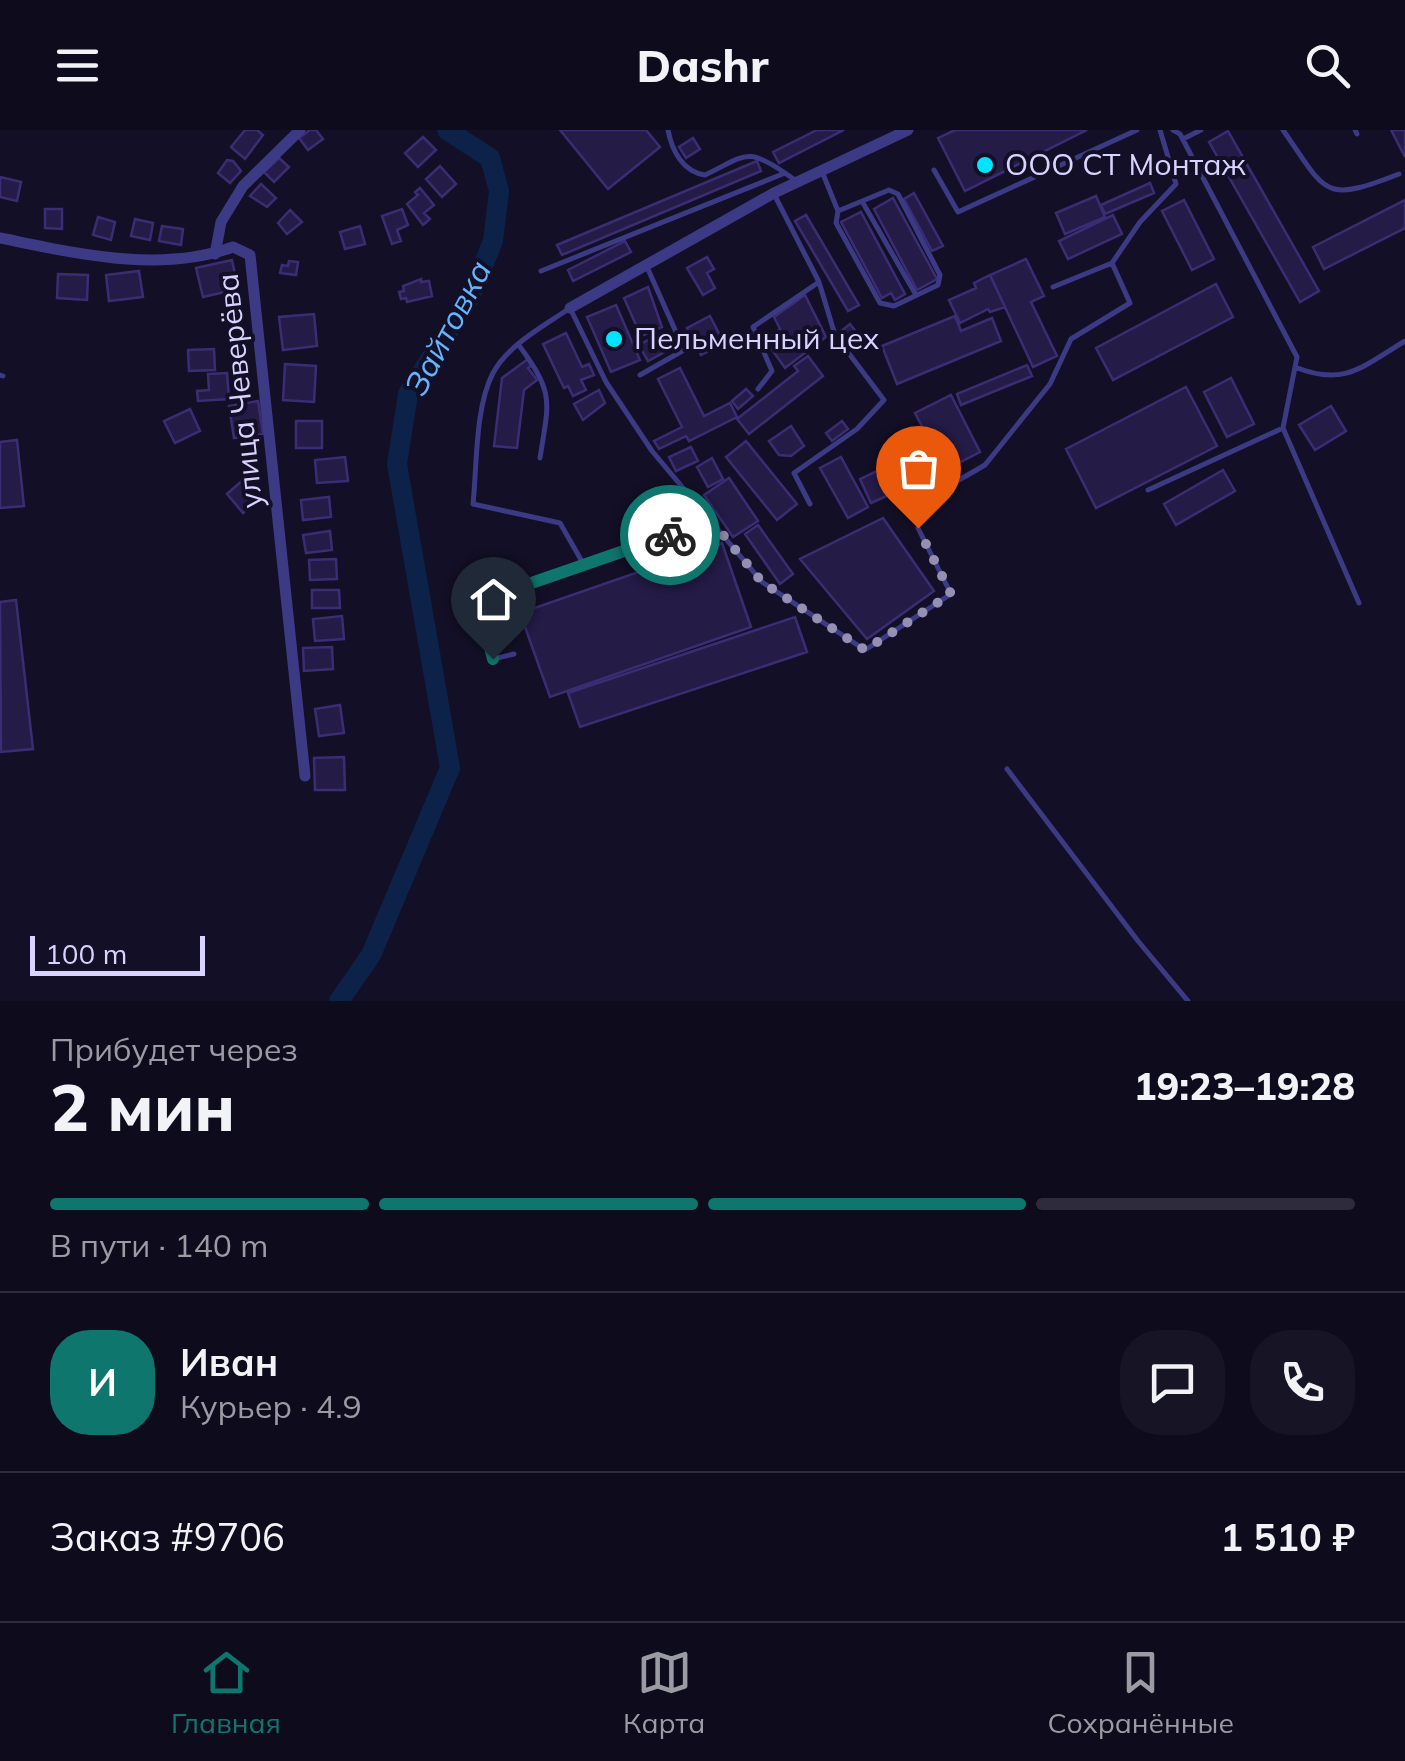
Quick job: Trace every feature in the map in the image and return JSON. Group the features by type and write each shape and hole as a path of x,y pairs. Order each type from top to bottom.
{"street":[{"path":"215,254 221,222 243,186 300,130"},
{"path":"570,308 774,193 908,130"},
{"name":"улица Чеверёва","path":"0,238 88,255 152,260 215,254 234,247 250,255 306,776"}],"lane":[{"path":"668,130 671,146 685,166 698,174 747,154 760,156 798,182"},
{"path":"934,170 958,212 1137,130"},
{"path":"1053,287 1112,263 1140,222 1176,184 1160,130"},
{"path":"1173,130 1182,140 1297,357 1284,428 1359,604"},
{"path":"1182,140 1201,130"},
{"path":"1282,130 1308,168 1329,189 1355,191 1399,174"},
{"path":"822,171 838,211 836,223 880,303 894,306 938,285 940,275 898,194 889,190 838,211"},
{"path":"541,271 785,173"},
{"path":"774,193 820,282 834,335 884,400 858,429 794,473 810,504"},
{"path":"862,201 916,296"},
{"path":"959,480 985,465 1050,384 1071,340 1130,303 1112,263"},
{"path":"640,376 684,350 646,265"},
{"path":"758,389 772,371 753,327 820,282"},
{"path":"584,565 560,523 473,504 483,404 494,372 518,344 570,308 606,382 652,451 762,582 865,650 951,594 918,528"},
{"path":"1295,366 1319,377 1343,376 1405,341"},
{"path":"518,344 534,365 549,397 540,458"},
{"path":"1148,490 1284,428"},
{"path":"514,654 493,659 482,616 497,595 673,534 704,512"},
{"path":"1007,770 1188,1001"}],"building":[{"path":"245,130 257,130 263,135 245,159 231,147"},
{"path":"316,130 323,139 308,150 299,138"},
{"path":"560,130 646,130 660,147 608,189"},
{"path":"817,130 844,130 779,163 773,152"},
{"name":"ООО СТ Монтаж","path":"955,130 1087,130 965,191 938,138"},
{"path":"1391,130 1405,130 1405,157"},
{"path":"1228,131 1319,291 1300,302 1209,142"},
{"path":"423,137 436,150 418,167 405,153"},
{"path":"693,138 700,149 686,158 679,147"},
{"path":"279,158 289,167 274,182 264,172"},
{"path":"227,160 241,171 230,183 218,173"},
{"path":"757,161 761,171 562,255 557,245"},
{"path":"440,166 456,184 442,197 426,179"},
{"path":"0,177 21,182 17,201 0,197"},
{"path":"1150,183 1154,193 1105,214 1101,205"},
{"path":"261,184 276,198 267,207 250,196"},
{"path":"420,188 434,205 424,213 430,219 423,225 407,204"},
{"path":"914,193 943,246 932,251 904,199"},
{"path":"1096,196 1105,217 1065,234 1056,213"},
{"path":"893,198 937,279 917,290 874,209"},
{"path":"1184,200 1214,259 1192,270 1162,211"},
{"path":"1405,200 1405,228 1324,269 1313,247"},
{"path":"45,209 62,209 62,229 45,228"},
{"path":"402,209 408,225 397,230 401,241 392,244 382,216"},
{"path":"290,210 302,222 287,234 278,223"},
{"path":"861,212 905,294 895,300 891,293 882,298 841,222"},
{"path":"806,215 859,305 848,311 795,221"},
{"path":"1113,215 1122,234 1068,259 1059,241"},
{"path":"98,217 115,222 111,240 93,235"},
{"path":"135,219 153,223 150,240 131,236"},
{"path":"162,226 183,229 181,245 159,241"},
{"path":"360,226 365,244 345,249 340,232"},
{"path":"625,241 631,252 573,281 568,270"},
{"path":"707,257 714,269 707,273 715,288 703,295 687,268"},
{"path":"1026,259 1044,296 1031,302 1057,356 1033,367 990,275"},
{"path":"232,260 238,289 203,297 196,268"},
{"path":"289,261 298,262 296,275 280,273 282,265 288,266"},
{"path":"139,271 143,297 109,301 106,275"},
{"path":"58,274 88,275 87,300 57,298"},
{"path":"990,275 1005,307 990,312 988,309 960,323 949,300 976,288 974,283"},
{"path":"421,279 429,281 432,296 407,302 406,298 401,299 399,292 404,291 403,286"},
{"path":"1216,284 1233,317 1113,380 1096,348"},
{"path":"648,287 662,327 641,336 624,298"},
{"path":"805,295 826,337 785,368 765,340 780,329 774,317"},
{"name":"Пельменный цех","path":"616,305 640,360 611,372 587,317"},
{"path":"314,314 317,346 283,350 279,317"},
{"path":"710,316 724,343 701,355 687,328"},
{"path":"955,316 961,331 992,318 1001,341 897,384 882,346"},
{"path":"850,324 864,342 854,349 840,332"},
{"path":"663,332 672,348 648,361 639,345"},
{"path":"566,333 582,367 589,364 594,375 581,380 586,390 573,396 568,386 564,388 543,344"},
{"path":"214,349 215,370 189,371 188,350"},
{"path":"808,356 823,376 749,434 737,419 798,371 794,366"},
{"path":"528,359 532,365 528,368 537,380 524,390 517,448 494,446 502,378"},
{"path":"285,364 316,366 314,402 283,400"},
{"path":"1027,365 1032,376 961,405 957,394"},
{"path":"680,368 704,416 730,403 737,417 689,441 686,436 659,449 654,441 682,427 658,379"},
{"path":"227,373 229,399 198,401 197,391 209,390 208,374"},
{"path":"1231,378 1254,424 1227,437 1204,392"},
{"path":"1186,387 1217,446 1096,508 1066,449"},
{"path":"746,389 753,396 738,409 732,401"},
{"path":"599,390 605,403 583,420 574,404"},
{"path":"951,395 980,452 945,470 915,413"},
{"path":"258,401 263,434 234,438 229,406"},
{"path":"1331,406 1346,431 1315,450 1299,425"},
{"path":"190,409 200,431 175,443 164,421"},
{"path":"296,421 322,421 322,448 296,448"},
{"path":"842,421 848,429 832,441 826,433"},
{"path":"791,426 804,446 791,456 779,455 769,441"},
{"path":"17,440 24,506 0,508 0,442"},
{"path":"746,441 797,504 777,520 726,457"},
{"path":"691,447 698,461 676,471 669,457"},
{"path":"919,451 931,476 871,503 860,479"},
{"path":"345,457 348,481 317,483 315,460"},
{"path":"841,457 868,507 848,518 820,468"},
{"path":"712,458 723,479 708,487 697,467"},
{"path":"1223,470 1235,491 1176,525 1164,504"},
{"path":"245,478 262,498 243,513 227,494"},
{"path":"729,478 758,521 733,537 704,495"},
{"path":"667,487 674,500 645,516 638,503"},
{"path":"329,497 331,517 303,520 301,500"},
{"path":"883,518 934,591 867,639 800,559"},
{"path":"758,525 793,574 780,584 745,534"},
{"path":"330,531 332,550 306,553 303,535"},
{"path":"722,543 751,627 550,697 520,613"},
{"path":"336,559 337,579 310,580 309,560"},
{"path":"312,590 339,590 340,608 312,608"},
{"path":"16,600 33,749 1,752 0,602"},
{"path":"342,616 344,639 315,641 313,619"},
{"path":"795,617 807,652 580,727 568,693"},
{"path":"332,647 333,669 304,671 303,648"},
{"path":"340,705 344,733 319,736 315,709"},
{"path":"344,757 345,790 315,790 314,758"}],"waterway":[{"name":"Зайтовка","path":"339,1001 371,955 450,768 397,464 408,394 470,297 493,241 499,191 490,158 447,130"}],"way so far":[{"path":"670,535 704,512 762,582 865,650 951,594 918,528"}],"place":[{"name":"ООО СТ Монтаж","path":"985,165"},
{"name":"Пельменный цех","path":"614,339"}],"route":[{"path":"493,659 482,616 497,595 670,535"}]}
